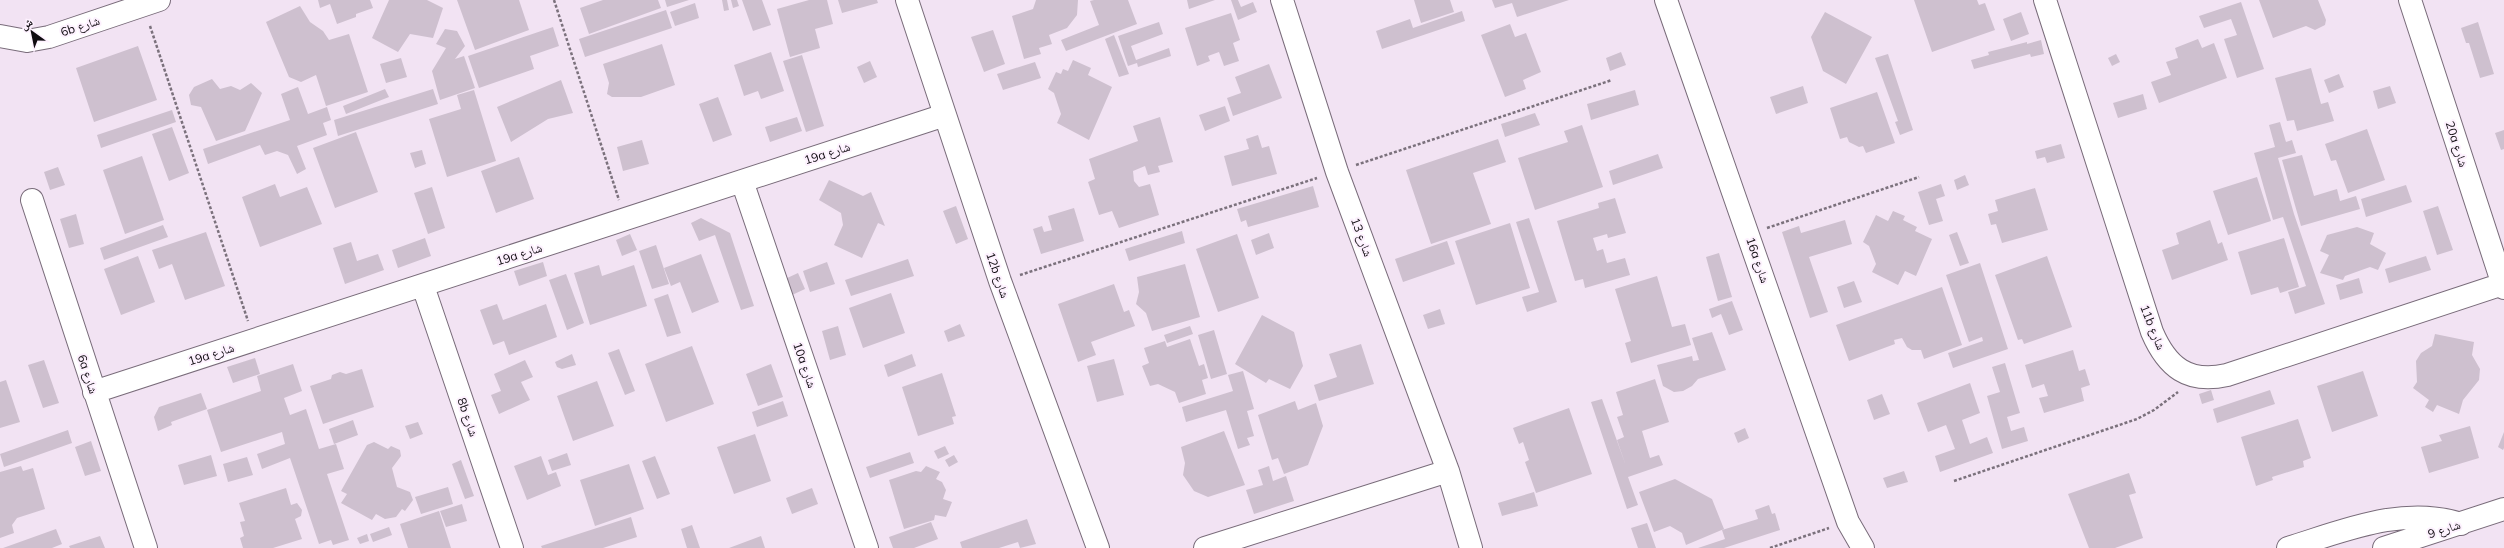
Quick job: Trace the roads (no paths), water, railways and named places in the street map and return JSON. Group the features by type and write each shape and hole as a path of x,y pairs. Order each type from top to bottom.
{"street":[{"name":"12b شارع","path":"907,0 1000,281 1098,548"},
{"name":"شارع 13","path":"1282,0 1338,172 1448,471 1471,548"},
{"name":"16a شارع","path":"1666,0 1749,234 1848,522 1863,548"},
{"name":"11b شارع","path":"2045,0 2152,332 2159,347 2168,360 2180,371 2195,377 2211,378 2227,375 2503,286"},
{"name":"20a شارع","path":"2410,0 2503,286"},
{"name":"6b شارع","path":"0,36 27,41 49,37 151,3"},
{"name":"19a شارع","path":"94,392 945,115"},
{"name":"10a شارع","path":"742,181 867,548"},
{"name":"6a شارع","path":"32,200 146,548"},
{"name":"8b شارع","path":"422,286 512,548"},
{"path":"1205,548 1448,471"},
{"name":"شارع 9","path":"2384,548 2504,509"},
{"path":"2288,548 2409,516 2444,518 2461,524"},
{"name":"16a شارع","path":"1848,522 1850,548"}]}
